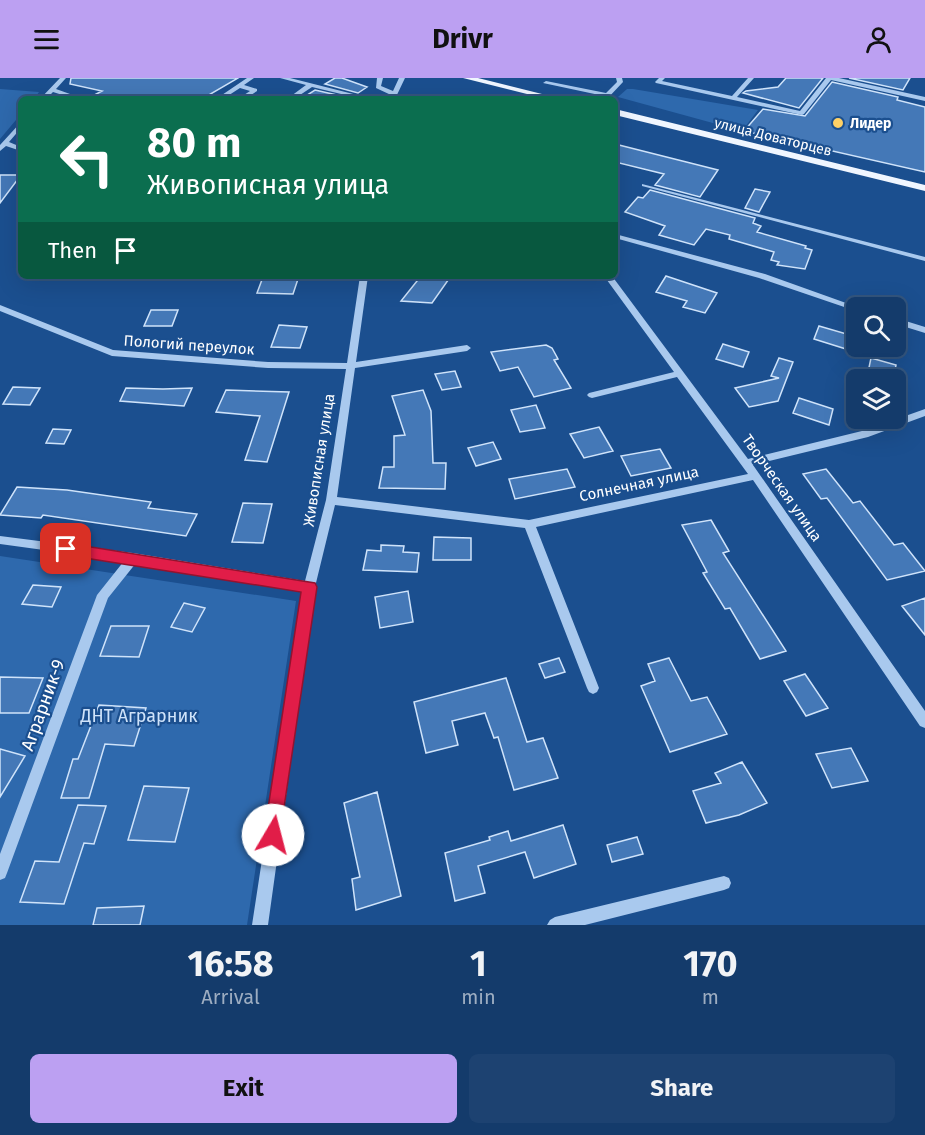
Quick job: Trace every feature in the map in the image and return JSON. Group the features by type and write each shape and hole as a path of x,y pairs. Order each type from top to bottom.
{"main road":[{"path":"472,79 545,96"},
{"name":"улица Доваторцев","path":"618,113 925,188"}],"street":[{"path":"45,96 63,78"},
{"path":"224,96 251,78"},
{"path":"283,78 357,96"},
{"path":"380,78 378,87 393,96 402,78"},
{"path":"607,96 620,82 619,78"},
{"path":"662,78 658,82 802,113 830,78 923,98 925,88"},
{"path":"733,98 751,78"},
{"path":"546,83 602,96"},
{"path":"294,96 310,85"},
{"path":"240,86 255,90 246,96"},
{"path":"51,89 72,96"},
{"path":"0,149 18,128"},
{"path":"6,143 18,147"},
{"path":"644,186 925,259"},
{"path":"618,237 762,276 846,305"},
{"name":"Живописная улица","path":"260,925 309,587 331,500 364,279"},
{"name":"Творческая улица","path":"610,279 746,463 925,722"},
{"name":"Пологий переулок","path":"0,308 112,353 268,365 349,366 467,348"},
{"path":"906,324 925,330"},
{"path":"592,395 680,373"},
{"path":"746,463 868,433 925,412"},
{"name":"Солнечная улица","path":"331,500 529,524 755,476"},
{"path":"529,524 593,688"},
{"path":"0,540 133,558 309,587"},
{"name":"Аграрник-9","path":"0,873 103,595 133,558"},
{"path":"555,925 724,883"}],"green space":[{"path":"0,89 39,92 36,96 18,96 18,118 0,139"},
{"path":"627,89 758,110 742,131 618,97"},
{"name":"ДНТ Аграрник","path":"0,556 296,601 247,925 0,925"}],"building":[{"path":"71,78 238,78 207,96 93,96 102,91 70,84"},
{"path":"335,78 342,78 367,87 358,93 325,84"},
{"path":"786,78 823,78 799,108 743,93 778,87"},
{"path":"849,78 910,78 903,90"},
{"name":"Лидер","path":"832,82 898,97 897,100 925,107 925,172 744,131 763,109 805,116"},
{"path":"315,90 341,96 306,96"},
{"path":"618,145 718,170 700,197 655,185 664,174 618,163"},
{"path":"0,175 18,175 18,179 0,203"},
{"path":"755,189 770,192 759,212 745,208"},
{"path":"650,190 755,218 753,223 761,226 757,232 806,246 805,248 812,250 805,269 777,265 779,262 771,260 774,252 729,239 730,235 706,229 694,245 659,235 665,226 625,212 638,197 643,198"},
{"path":"666,276 717,293 705,313 683,307 687,301 656,292"},
{"path":"262,279 298,279 293,294 257,293"},
{"path":"419,279 449,279 432,303 401,301"},
{"path":"151,310 178,310 172,326 144,326"},
{"path":"279,325 307,327 300,348 271,347"},
{"path":"819,326 846,334 846,349 814,339"},
{"path":"723,344 749,352 743,367 716,359"},
{"path":"546,345 552,348 558,359 554,360 571,388 534,397 518,367 500,371 491,352"},
{"path":"779,358 793,362 778,401 749,407 735,388 779,378 771,376"},
{"path":"871,358 896,365 895,369 869,369"},
{"path":"455,371 461,387 442,390 435,374"},
{"path":"13,387 40,388 30,405 3,404"},
{"path":"126,388 192,388 184,406 120,401"},
{"path":"226,390 289,392 267,462 245,460 260,416 216,412"},
{"path":"423,390 431,411 433,463 446,463 445,489 379,488 383,467 394,467 394,436 405,435 392,396"},
{"path":"799,398 833,409 829,425 793,413"},
{"path":"536,405 545,428 520,432 511,410"},
{"path":"599,427 613,451 584,458 570,434"},
{"path":"53,429 71,430 64,444 46,443"},
{"path":"493,442 501,459 476,466 468,448"},
{"path":"660,449 671,468 631,476 621,456"},
{"path":"567,469 575,487 515,499 509,479"},
{"path":"826,469 853,503 860,501 894,545 903,543 925,571 887,580 827,498 821,499 803,474"},
{"path":"17,487 67,490 151,502 148,508 197,514 186,536 43,515 41,518 0,515"},
{"path":"243,503 272,504 263,543 232,542"},
{"path":"711,520 729,551 723,553 786,651 760,659 730,608 725,609 703,573 707,572 682,525"},
{"path":"434,537 471,538 471,560 433,560"},
{"path":"381,545 404,546 403,552 419,553 417,572 363,570 367,550 381,551"},
{"path":"33,585 61,587 52,607 22,604"},
{"path":"408,591 413,622 380,628 375,597"},
{"path":"925,598 925,635 902,606"},
{"path":"184,603 205,608 192,632 171,627"},
{"path":"111,626 149,626 139,657 100,656"},
{"path":"559,658 565,672 545,678 539,664"},
{"path":"669,658 691,701 707,697 727,734 670,752 641,686 655,681 648,664"},
{"path":"805,674 828,708 806,716 784,681"},
{"path":"0,677 43,678 29,713 0,713"},
{"path":"506,678 527,742 543,738 558,778 514,790 498,737 494,738 485,713 452,721 458,745 426,753 414,702"},
{"path":"99,705 146,708 134,746 105,744 89,798 61,798 73,759 78,759"},
{"path":"851,748 868,781 832,788 816,754"},
{"path":"0,749 25,756 0,797"},
{"path":"742,762 767,803 739,815 706,823 693,791 721,783 715,773"},
{"path":"144,786 189,788 175,842 128,840"},
{"path":"377,792 401,896 356,910 352,879 360,877 344,803"},
{"path":"78,805 106,806 94,844 84,843 64,904 20,902 35,861 59,862"},
{"path":"563,825 576,864 534,878 525,852 478,866 485,893 455,901 445,853 490,840 489,837 508,831 511,841"},
{"path":"637,837 643,854 612,862 607,845"},
{"path":"144,906 140,925 93,925 97,908"}],"place":[{"name":"Лидер","path":"838,123"}],"route":[{"path":"66,549 309,587 273,835"}]}
